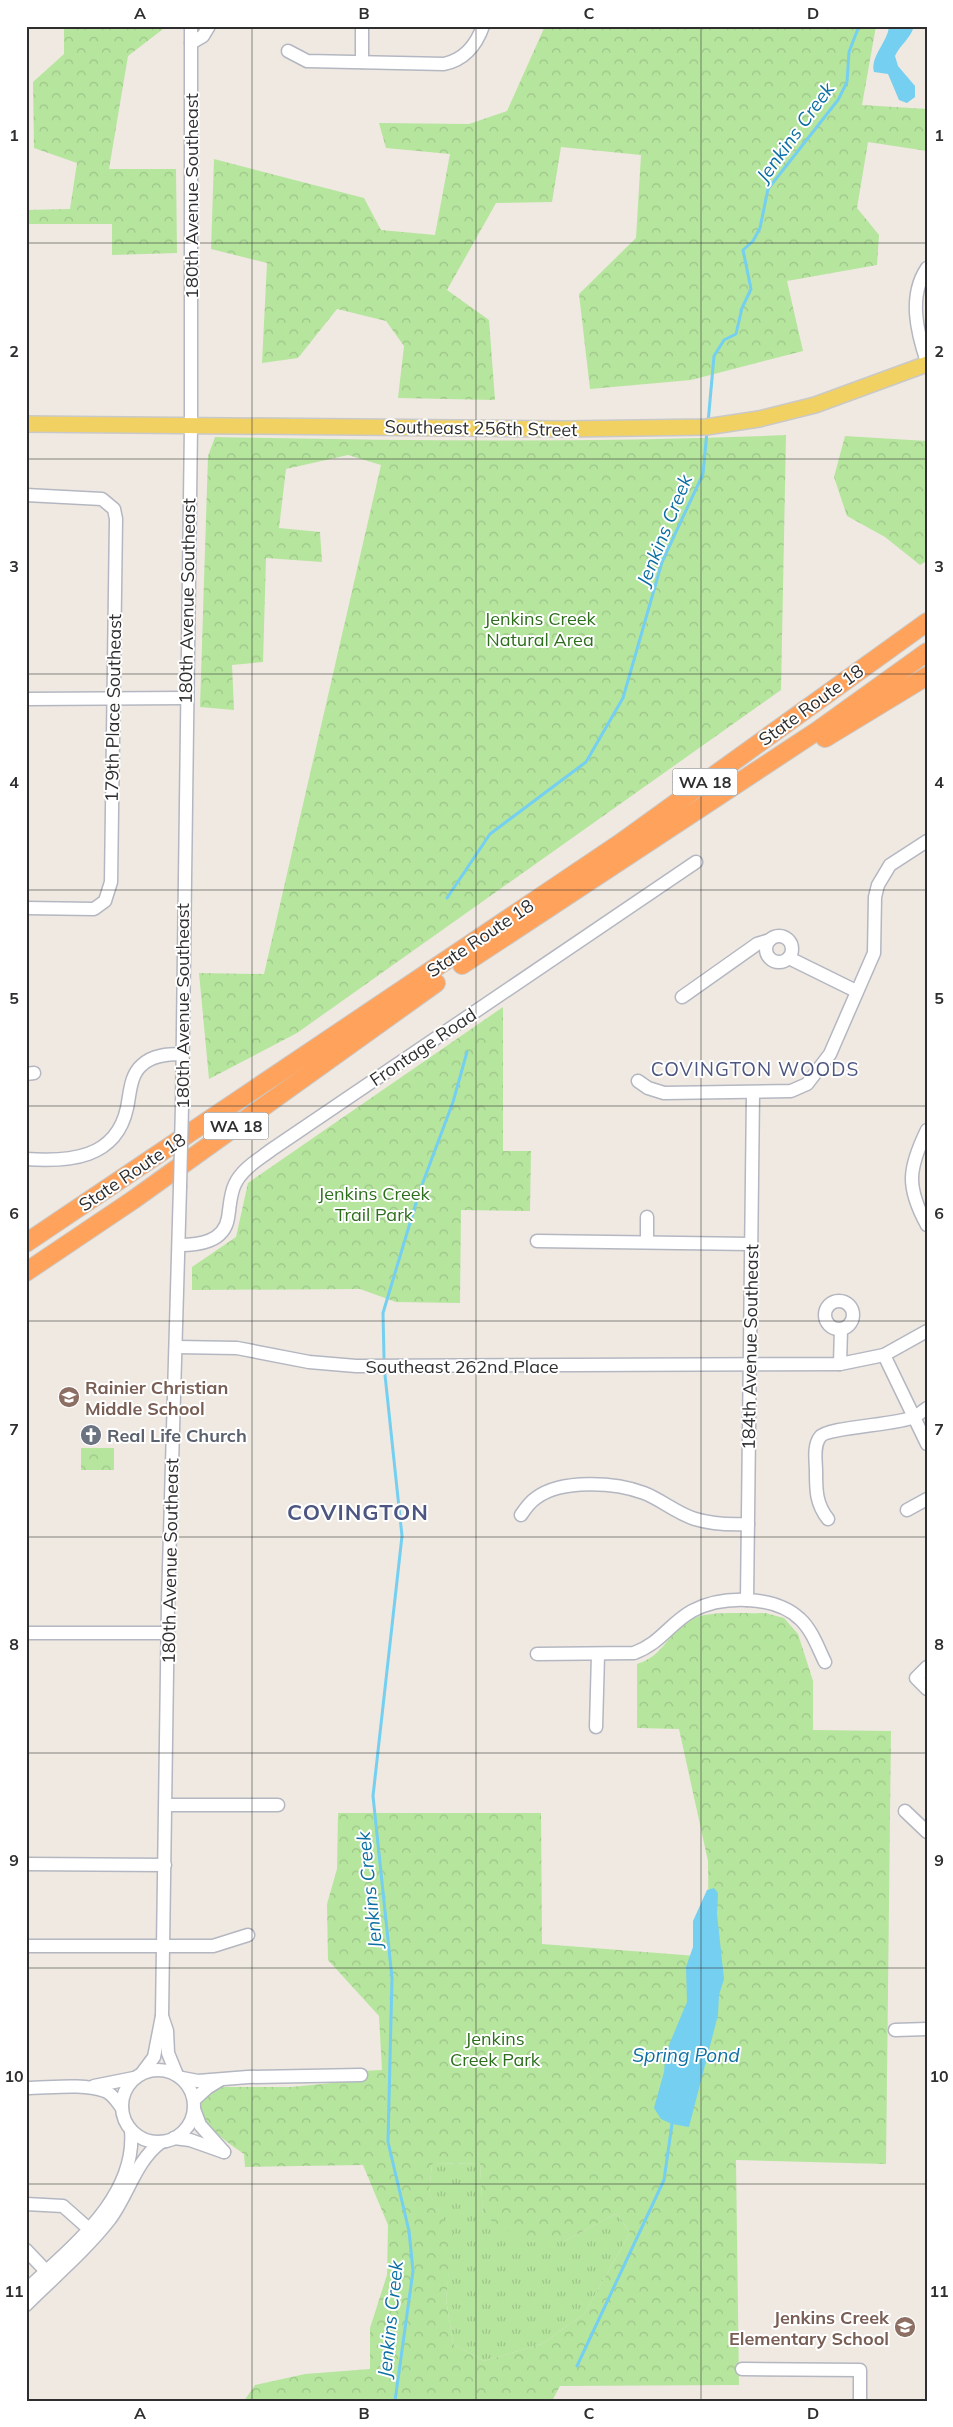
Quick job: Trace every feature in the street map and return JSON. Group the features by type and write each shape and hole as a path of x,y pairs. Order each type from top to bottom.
{"highway":[{"path":"806,710 927,612"},
{"name":"State Route 18","path":"26,1243 442,972 927,622"},
{"name":"State Route 18","path":"484,943 637,849 817,731 927,652"},
{"path":"637,849 927,676"},
{"name":"State Route 18","path":"26,1272 133,1200 442,972"}],"main road":[{"name":"Southeast 256th Street","path":"26,424 649,429 706,427 815,405 927,363"}],"street":[{"name":"180th Avenue Southeast","path":"138,2076 150,2064 155,2052 162,2016 164,1946 168,1633 180,1244 182,1106 191,425 191,26"},
{"path":"191,43 203,36 209,26"},
{"path":"362,26 362,62"},
{"path":"288,51 307,61 444,64 461,59 470,50 483,26"},
{"path":"927,268 919,287 916,308 918,334 927,363"},
{"name":"179th Place Southeast","path":"26,495 93,497 109,503 114,509 116,519 111,882 105,901 94,909 26,908"},
{"path":"26,699 186,698"},
{"path":"638,1081 648,1088 664,1093 791,1091 808,1084 830,1054 874,953 875,897 878,885 890,865 927,841"},
{"name":"Frontage Road","path":"180,1244 204,1243 213,1239 223,1230 228,1220 235,1184 246,1168 696,862"},
{"path":"682,997 756,944 777,936 786,938 791,945 789,958"},
{"path":"770,940 766,952 770,959 782,962 789,958"},
{"path":"789,958 856,991"},
{"path":"26,1159 69,1160 91,1154 102,1147 120,1127 127,1108 132,1080 141,1065 157,1056 182,1054"},
{"name":"184th Avenue Southeast","path":"747,1600 753,1093"},
{"path":"927,1130 911,1169 915,1204 927,1226"},
{"path":"647,1217 647,1242"},
{"path":"537,1241 751,1244"},
{"path":"840,1364 841,1329"},
{"name":"Southeast 262nd Place","path":"176,1347 237,1348 309,1362 356,1366 840,1364 884,1356 927,1331"},
{"path":"884,1356 927,1444"},
{"path":"828,1519 822,1512 816,1496 818,1439 828,1432 872,1426 913,1417 927,1408"},
{"path":"521,1515 536,1498 547,1491 580,1484 643,1492 680,1513 707,1522 748,1524"},
{"path":"907,1510 927,1498"},
{"path":"537,1654 598,1655 634,1653 648,1647 692,1610 716,1603 747,1600 779,1606 793,1613 810,1632 825,1662"},
{"path":"26,1633 168,1633"},
{"path":"596,1728 598,1655"},
{"path":"927,1667 916,1678 927,1689"},
{"path":"166,1805 278,1805"},
{"path":"905,1811 927,1832"},
{"path":"26,1864 165,1865"},
{"path":"26,1946 213,1946 248,1935"},
{"name":"180th Avenue Southeast","path":"162,2016 167,2030 168,2053 179,2076"},
{"path":"894,2030 927,2029"},
{"path":"84,2088 163,2070 192,2081 248,2077 361,2075"},
{"path":"138,2076 123,2095 122,2108 124,2120 131,2130 144,2139 161,2142"},
{"path":"174,2138 190,2140 224,2152 200,2125 187,2084 179,2076"},
{"path":"26,2305 103,2227 117,2208 144,2157 161,2142 174,2138 188,2126 194,2104 206,2088 222,2079"},
{"path":"26,2088 84,2088 108,2093 122,2108"},
{"path":"26,2290 89,2229 110,2202 126,2170 132,2146 131,2130"},
{"path":"26,2204 63,2206 89,2229"},
{"path":"26,2250 46,2271"},
{"path":"742,2369 860,2370 860,2401"}],"green space":[{"path":"64,26 167,26 128,56 109,169 176,169 177,253 112,255 112,224 26,224 26,210 70,209 77,163 34,148 33,82 64,54"},
{"path":"545,26 876,26 862,105 927,109 927,151 868,142 857,208 879,235 877,265 787,281 803,351 691,380 590,389 579,294 636,238 641,155 561,147 552,202 496,203 447,290 489,320 495,400 398,398 404,346 386,321 337,309 298,358 262,363 267,263 211,249 214,159 364,198 381,230 435,235 450,154 386,148 379,123 469,124 507,111"},
{"name":"Jenkins Creek Natural Area","path":"786,435 781,690 297,1033 209,1079 199,973 264,974 381,465 348,455 286,469 279,528 320,532 322,562 266,558 263,662 232,665 234,710 200,707 208,456 215,437 500,440 715,438"},
{"path":"845,436 927,441 927,561 920,565 885,537 847,516 834,477"},
{"name":"Jenkins Creek Trail Park","path":"503,1007 503,1151 531,1151 530,1211 461,1210 460,1303 396,1302 360,1289 192,1290 192,1267 236,1237 248,1183"},
{"path":"81,1448 114,1448 114,1470 81,1470"},
{"name":"Jenkins Creek Park","path":"726,1613 765,1613 784,1618 798,1634 813,1681 813,1730 891,1731 886,2164 736,2160 739,2385 560,2386 552,2401 244,2401 255,2385 305,2374 370,2369 370,2328 387,2275 388,2225 363,2165 245,2167 244,2154 214,2131 199,2112 199,2102 206,2094 221,2087 291,2087 362,2080 362,2071 382,2070 379,2016 328,1960 327,1904 337,1869 338,1813 541,1813 542,1944 709,1957 708,1861 679,1729 637,1728 637,1664 654,1655 676,1631 697,1617","holes":["480,2163 483,2216 527,2242 565,2241 617,2213 630,2233 584,2314 542,2344 484,2361 453,2344 446,2299 453,2235 429,2193 432,2164"]},
{"path":"480,2163 483,2216 565,2241 617,2213 630,2233 584,2314 542,2344 484,2361 453,2344 446,2299 452,2235 429,2193 432,2164"}],"water":[{"path":"889,26 914,26 895,56 898,66 915,86 915,97 907,103 899,100 888,74 874,72 873,66 886,38"},
{"name":"Spring Pond","path":"714,1888 718,1893 717,1914 724,1979 719,1995 718,2015 689,2127 672,2124 661,2119 654,2108 664,2072 666,2052 687,2002 686,1967 693,1947 693,1921 707,1890"}],"waterway":[{"name":"Jenkins Creek","path":"708,423 714,356 724,340 736,334 742,308 751,289 743,250 753,241 760,228 768,189 838,100 847,82 849,52 859,26"},
{"name":"Jenkins Creek","path":"447,898 490,834 586,762 623,698 662,562 703,474 707,431"},
{"name":"Jenkins Creek","path":"384,1358 383,1313 419,1193 453,1102 467,1052"},
{"name":"Jenkins Creek","path":"385,1375 402,1536 373,1796 392,1978 388,2142 409,2231 413,2271 395,2401"},
{"path":"577,2366 664,2180 672,2124"}],"place":[{"name":"Rainier Christian Middle School","path":"69,1397"},
{"name":"Real Life Church","path":"91,1435"},
{"name":"Jenkins Creek Elementary School","path":"905,2327"}],"district":[{"name":"COVINGTON WOODS","path":"755,1069"},
{"name":"COVINGTON","path":"358,1512"}]}
